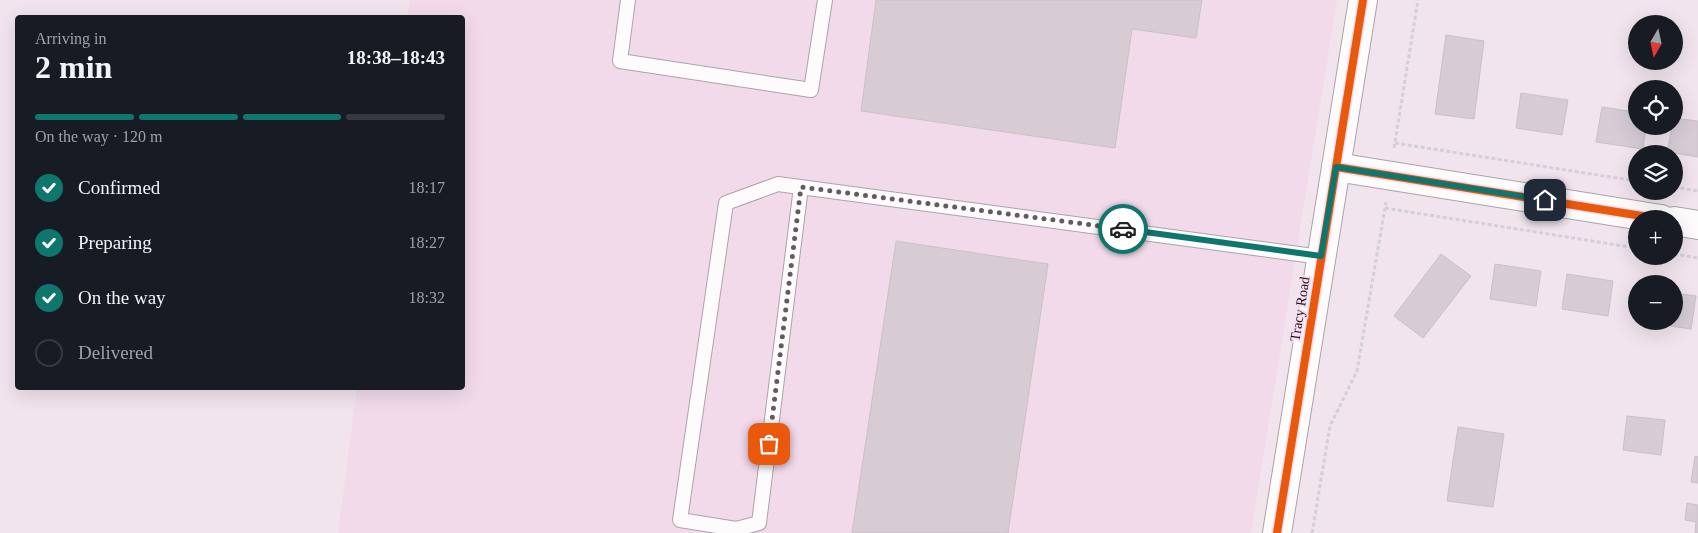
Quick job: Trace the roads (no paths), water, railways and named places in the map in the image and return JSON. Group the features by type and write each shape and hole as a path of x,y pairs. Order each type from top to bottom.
{"street":[{"name":"Tracy Road","path":"1277,533 1363,0"},
{"path":"1336,167 1628,214"},
{"path":"1683,222 1698,225"}],"lane":[{"path":"628,0 620,61 811,90 825,0"},
{"path":"801,187 760,523 736,529 680,520 726,204 778,184 801,187 1321,256"}]}
